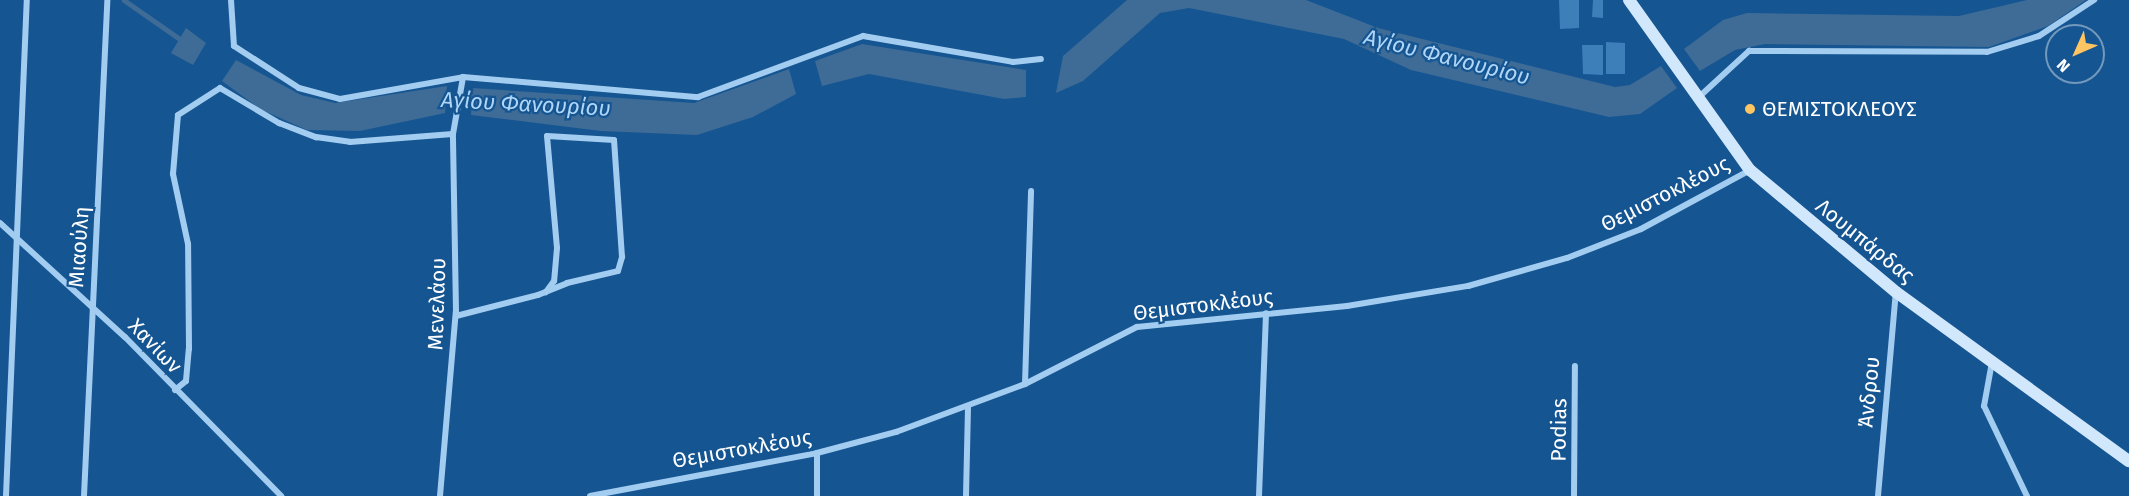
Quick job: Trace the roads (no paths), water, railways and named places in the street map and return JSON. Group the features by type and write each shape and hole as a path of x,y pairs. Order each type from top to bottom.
{"main road":[{"name":"Λουμπάρδας","path":"1629,0 1700,96 1749,170 1896,292 2129,461"}],"street":[{"path":"6,496 19,236 27,0"},
{"name":"Μιαούλη","path":"84,496 107,0"},
{"path":"231,0 234,46 315,95 350,99 408,83 463,77 699,97 863,36 1013,62 1041,59"},
{"path":"1700,96 1749,51 1987,52 2039,36 2094,0"},
{"name":"Μενελάου","path":"440,496 456,316 453,134 463,77"},
{"path":"175,390 186,381 189,350 188,244 173,174 175,123 191,103 220,88 279,123 316,137 350,142 453,134"},
{"path":"456,316 546,292 622,267 614,140 547,136 557,248 554,281 546,292"},
{"name":"Θεμιστοκλέους","path":"590,496 817,453 968,406 1025,384 1137,327 1415,297 1567,258 1641,229 1749,170"},
{"path":"1025,384 1031,191"},
{"name":"Χανίων","path":"0,223 19,236 281,496"},
{"name":"Άνδρου","path":"1878,496 1896,292"},
{"path":"1259,496 1266,313"},
{"path":"1992,362 1984,406 2027,496"},
{"name":"Podias","path":"1574,496 1575,366"},
{"path":"966,496 968,406"},
{"path":"817,453 817,496"}],"water":[{"path":"1127,0 1306,0 1378,28 1615,87 1630,85 1661,66 1677,88 1640,114 1609,117 1411,70 1344,39 1189,8 1160,13 1083,81 1056,93 1063,56"},
{"path":"2027,0 2086,0 2051,24 2045,24 2045,27 1989,47 1765,44 1735,50 1700,71 1684,49 1723,20 1747,13 1959,16"},
{"path":"186,28 206,43 193,65 171,53"},
{"path":"862,44 1026,70 1026,97 1004,99 869,74 822,86 815,61"},
{"path":"236,60 301,95 335,103 447,86 445,113 360,131 307,130 260,109 222,81"},
{"path":"789,69 796,94 753,117 697,135 601,131 471,115 473,88 694,103"}],"waterway":[{"name":"Αγίου Φανουρίου","path":"124,0 183,41"},
{"name":"Αγίου Φανουρίου","path":"440,96 477,97"}],"place":[{"name":"ΘΕΜΙΣΤΟΚΛΕΟΥΣ","path":"1750,109"}]}
